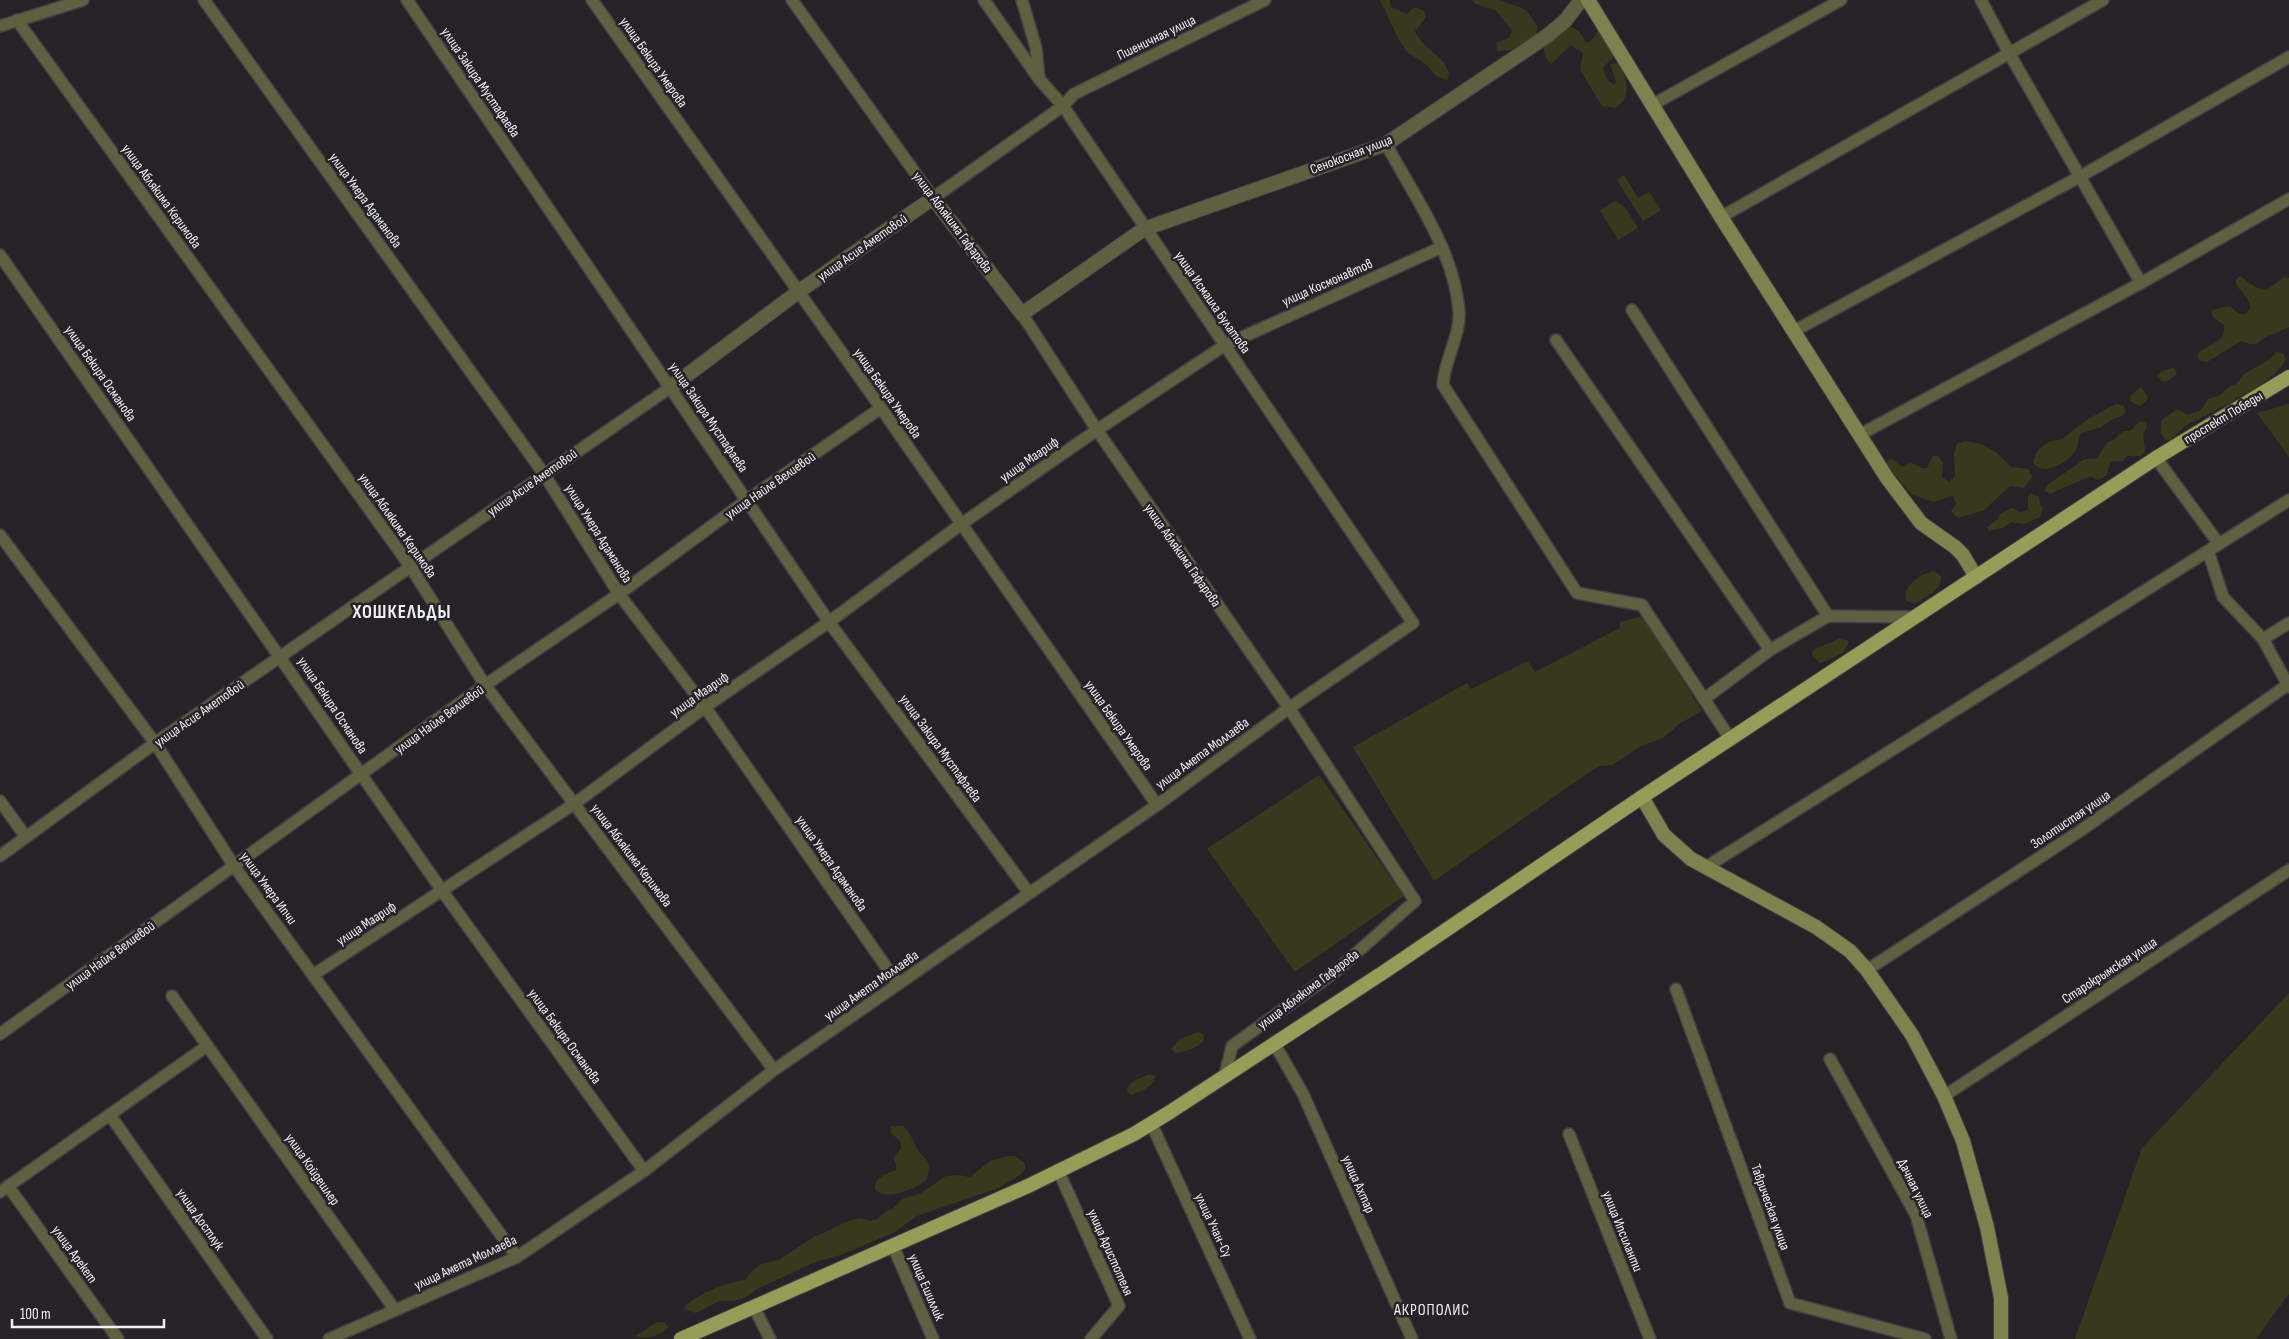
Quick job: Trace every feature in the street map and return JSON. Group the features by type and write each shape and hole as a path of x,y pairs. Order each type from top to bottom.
{"main road":[{"path":"1588,0 1721,217 1859,435 1911,512 1931,531 1955,547 1963,555 1976,577"},
{"name":"проспект Победы","path":"681,1339 893,1246 1134,1134 1387,970 1642,797 2156,458 2289,377"},
{"path":"1642,797 1664,835 1691,859 1816,926 1850,951 1867,970 1912,1035 1944,1096 1963,1141 1987,1227 2001,1298 2001,1339"}],"street":[{"path":"0,26 83,0"},
{"name":"улица Умера Адаманова","path":"204,0 544,474 619,594 705,707 898,984"},
{"name":"улица Закира Мустафаева","path":"407,0 829,622 1029,893"},
{"name":"улица Бекира Умерова","path":"592,0 881,408 960,525 1157,805"},
{"name":"улица Аблякима Гафарова","path":"792,0 933,198 1022,314 1097,430 1289,708 1415,901 1335,972 1232,1046 1225,1075"},
{"name":"улица Исмаила Булатова","path":"984,0 1039,79 1063,106 1144,229 1413,623"},
{"path":"1022,0 1036,48 1039,79"},
{"name":"Пшеничная улица","path":"1063,106 1074,94 1265,0"},
{"name":"Сенокосная улица","path":"1144,229 1386,144 1547,36 1565,22 1581,0"},
{"path":"1652,105 1840,0"},
{"path":"1981,0 2009,53 2141,283"},
{"path":"1721,217 2104,0"},
{"name":"улица Аблякима Керимова","path":"17,20 410,566 485,685 774,1070"},
{"path":"1794,331 2080,176 2289,57"},
{"name":"улица Асие Аметовой","path":"0,856 156,743 671,387 798,292 1063,106"},
{"path":"1386,144 1442,247 1450,267 1459,312 1444,369 1443,385 1578,593 1642,605 1731,740"},
{"path":"1859,435 2141,283 2289,199"},
{"path":"1022,314 1144,229"},
{"name":"улица Космонавтов","path":"1097,430 1225,345 1442,247"},
{"name":"улица Бекира Османова","path":"0,255 281,656 443,892 644,1171"},
{"path":"1632,310 1828,616"},
{"path":"1556,340 1770,650"},
{"name":"улица Найле Велиевой","path":"0,1034 362,776 485,685 619,594 747,500 881,408"},
{"name":"улица Маариф","path":"313,975 443,892 574,804 705,707 829,622 960,525 1097,430"},
{"path":"2156,458 2219,544"},
{"path":"1706,867 2289,500"},
{"name":"улица Умера Ипчи","path":"0,535 156,743 234,866 517,1257"},
{"path":"2208,551 2224,597 2263,639 2288,686"},
{"path":"1704,699 1770,650 1828,616 1914,617"},
{"name":"улица Амета Моллаева","path":"329,1339 517,1257 644,1171 774,1070 1157,805 1289,708 1413,623"},
{"path":"2263,639 2289,623"},
{"name":"Золотистая улица","path":"1867,970 2080,831 2288,686"},
{"path":"0,801 26,838"},
{"name":"Старокрымская улица","path":"1944,1096 2289,870"},
{"name":"Таврическая улица","path":"1676,989 1790,1303 1925,1339"},
{"name":"улица Койдешлер","path":"172,996 395,1310"},
{"name":"улица Ахтар","path":"1274,1043 1303,1094 1412,1339"},
{"path":"4,1189 207,1046"},
{"name":"Дачная улица","path":"1830,1059 1916,1215 1951,1339"},
{"name":"улица Достлук","path":"110,1115 267,1339"},
{"name":"улица Учан-Су","path":"1151,1123 1250,1339"},
{"name":"улица Ипсиланти","path":"1569,1134 1650,1339"},
{"name":"улица Аристотеля","path":"1058,1170 1119,1306 1091,1339"},
{"name":"улица Арекет","path":"4,1189 118,1339"},
{"name":"улица Ешиллик","path":"893,1246 933,1339"},
{"path":"754,1307 770,1339"}],"green space":[{"path":"1380,0 1390,0 1391,7 1407,14 1413,8 1418,8 1425,12 1426,17 1415,31 1423,43 1444,63 1449,75 1447,80 1436,76 1427,65 1407,52 1399,40"},
{"path":"1472,0 1498,0 1527,11 1537,26 1536,35 1513,50 1497,51 1496,43 1509,38 1512,30 1496,11 1474,3"},
{"path":"1572,27 1580,32 1586,43 1590,42 1598,31 1603,36 1613,58 1603,67 1608,80 1614,85 1616,81 1610,64 1619,63 1627,87 1624,99 1615,108 1602,106 1580,70 1583,53 1571,45 1551,64 1545,57 1543,43"},
{"path":"1624,175 1638,198 1649,192 1661,210 1643,221 1617,180"},
{"path":"1615,201 1625,207 1638,228 1618,240 1600,210"},
{"path":"2240,276 2255,287 2267,290 2284,277 2289,278 2289,327 2265,337 2255,344 2241,341 2207,362 2200,361 2197,355 2219,340 2224,332 2224,325 2213,317 2211,310 2230,306 2239,314 2246,314 2250,309 2248,301 2235,280"},
{"path":"2277,352 2283,353 2286,359 2280,368 2265,382 2232,402 2185,426 2171,440 2165,440 2161,433 2161,421 2177,409 2188,415 2201,410 2208,399 2220,395 2230,386 2236,384 2244,374 2267,361"},
{"path":"2174,368 2177,374 2166,382 2161,381 2157,376 2161,371"},
{"path":"2141,387 2148,397 2140,406 2130,401 2131,395"},
{"path":"2116,404 2123,405 2126,410 2123,415 2111,420 2100,428 2081,433 2076,449 2061,464 2048,469 2037,466 2033,462 2038,450 2049,442 2062,439 2088,419"},
{"path":"2289,404 2289,457 2257,413"},
{"path":"2146,421 2147,427 2143,436 2145,451 2140,456 2127,456 2123,461 2110,462 2107,475 2098,480 2092,477 2086,478 2050,494 2044,490 2047,485 2085,459 2097,458 2108,442 2114,440 2123,431 2130,431 2139,422"},
{"path":"1965,441 1982,444 1997,453 2011,467 2028,469 2032,477 2024,488 2010,486 1984,510 1958,518 1951,511 1956,504 1953,496 1933,502 1911,494 1887,465 1887,460 1892,459 1902,467 1910,462 1922,468 1927,468 1933,456 1938,456 1943,463 1942,477 1949,482 1955,476 1954,453 1957,444"},
{"path":"2031,493 2039,497 2040,505 2043,509 2040,517 2024,524 2011,522 2003,528 1989,531 1987,527 1998,519 2000,514 2012,508 2020,512 2028,510 2028,496"},
{"path":"1934,571 1941,576 1939,586 1915,604 1906,601 1907,590 1910,585 1923,575"},
{"path":"1642,616 1702,711 1679,724 1663,738 1639,747 1612,765 1600,766 1588,773 1434,881 1353,747 1467,683 1471,689 1528,661 1535,672 1620,628 1620,622"},
{"path":"1841,638 1849,642 1843,653 1820,663 1813,657 1812,652 1815,649"},
{"path":"1319,775 1404,896 1295,972 1207,849"},
{"path":"2289,993 2289,1294 2256,1339 2075,1339 2142,1148"},
{"path":"1198,1032 1203,1034 1204,1041 1198,1046 1176,1053 1171,1049 1180,1039"},
{"path":"1149,1074 1155,1076 1154,1082 1144,1090 1131,1095 1127,1092 1132,1083"},
{"path":"890,1126 903,1126 905,1128 911,1135 919,1152 927,1160 929,1167 927,1180 908,1190 894,1194 881,1193 875,1190 878,1179 896,1170 893,1158 901,1148 901,1142 891,1133"},
{"path":"1015,1156 1025,1163 1025,1169 1021,1174 999,1188 917,1216 895,1232 841,1255 815,1262 755,1290 745,1298 733,1301 719,1301 696,1313 684,1309 703,1294 731,1283 746,1280 749,1274 761,1264 779,1260 812,1238 859,1218 871,1221 877,1219 893,1209 902,1199 921,1193 946,1176 970,1177 990,1161"},
{"path":"657,1322 664,1322 668,1327 661,1333 653,1336 635,1336"}],"district":[{"name":"ХОШКЕЛЬДЫ","path":"402,611"},
{"name":"АКРОПОЛИС","path":"1432,1309"}]}
